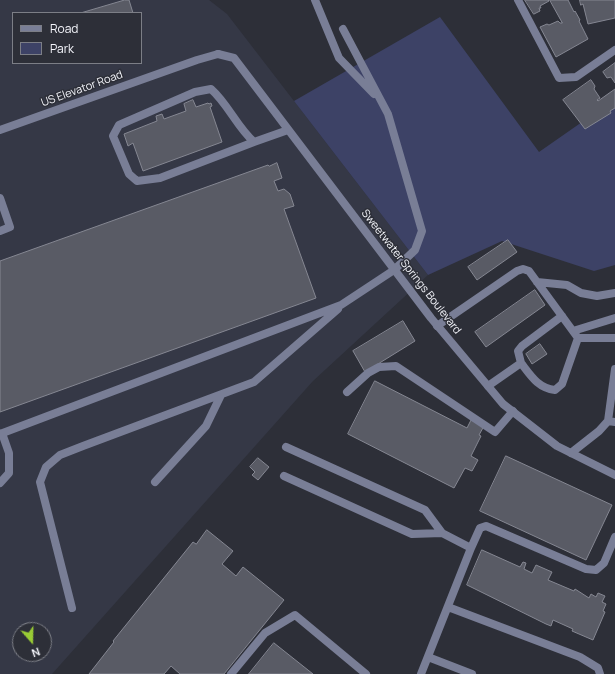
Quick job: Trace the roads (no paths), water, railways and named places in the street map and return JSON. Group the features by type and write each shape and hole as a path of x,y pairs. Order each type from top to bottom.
{"street":[{"path":"315,0 339,58 382,102"},
{"path":"518,0 560,78 576,77 615,50"},
{"path":"72,608 40,482 46,468 60,455 254,382 341,305 394,270 415,250 422,231 388,114 343,29"},
{"name":"Sweetwater Springs Boulevard","path":"218,54 234,58 437,326 503,404 557,446 615,475"},
{"name":"US Elevator Road","path":"0,130 197,60 218,54"},
{"path":"254,142 245,134 217,94 211,89 195,92 119,125 113,136 128,174 137,181 160,178 288,130"},
{"path":"0,198 10,227 0,231"},
{"path":"437,326 517,271 523,269 529,271 578,338"},
{"path":"537,282 567,285 581,293 597,296 615,293"},
{"path":"0,484 9,473 9,453 1,433 341,305"},
{"path":"562,316 522,346 518,351 521,363 535,382 548,389 556,390 562,384 578,338"},
{"path":"573,331 615,318"},
{"path":"578,338 615,338"},
{"path":"488,386 521,363"},
{"path":"347,392 368,373 379,367 396,366 495,432 513,411"},
{"path":"571,453 611,421 615,369"},
{"path":"155,482 206,426 221,395"},
{"path":"286,447 424,510 442,533 471,548"},
{"path":"284,476 412,534 442,533"},
{"path":"421,674 480,528 486,526 586,569 596,570 604,563 615,537"},
{"path":"448,607 580,657 598,668 600,674"},
{"path":"231,674 265,633 295,615 366,674"},
{"path":"428,656 472,674"}]}
